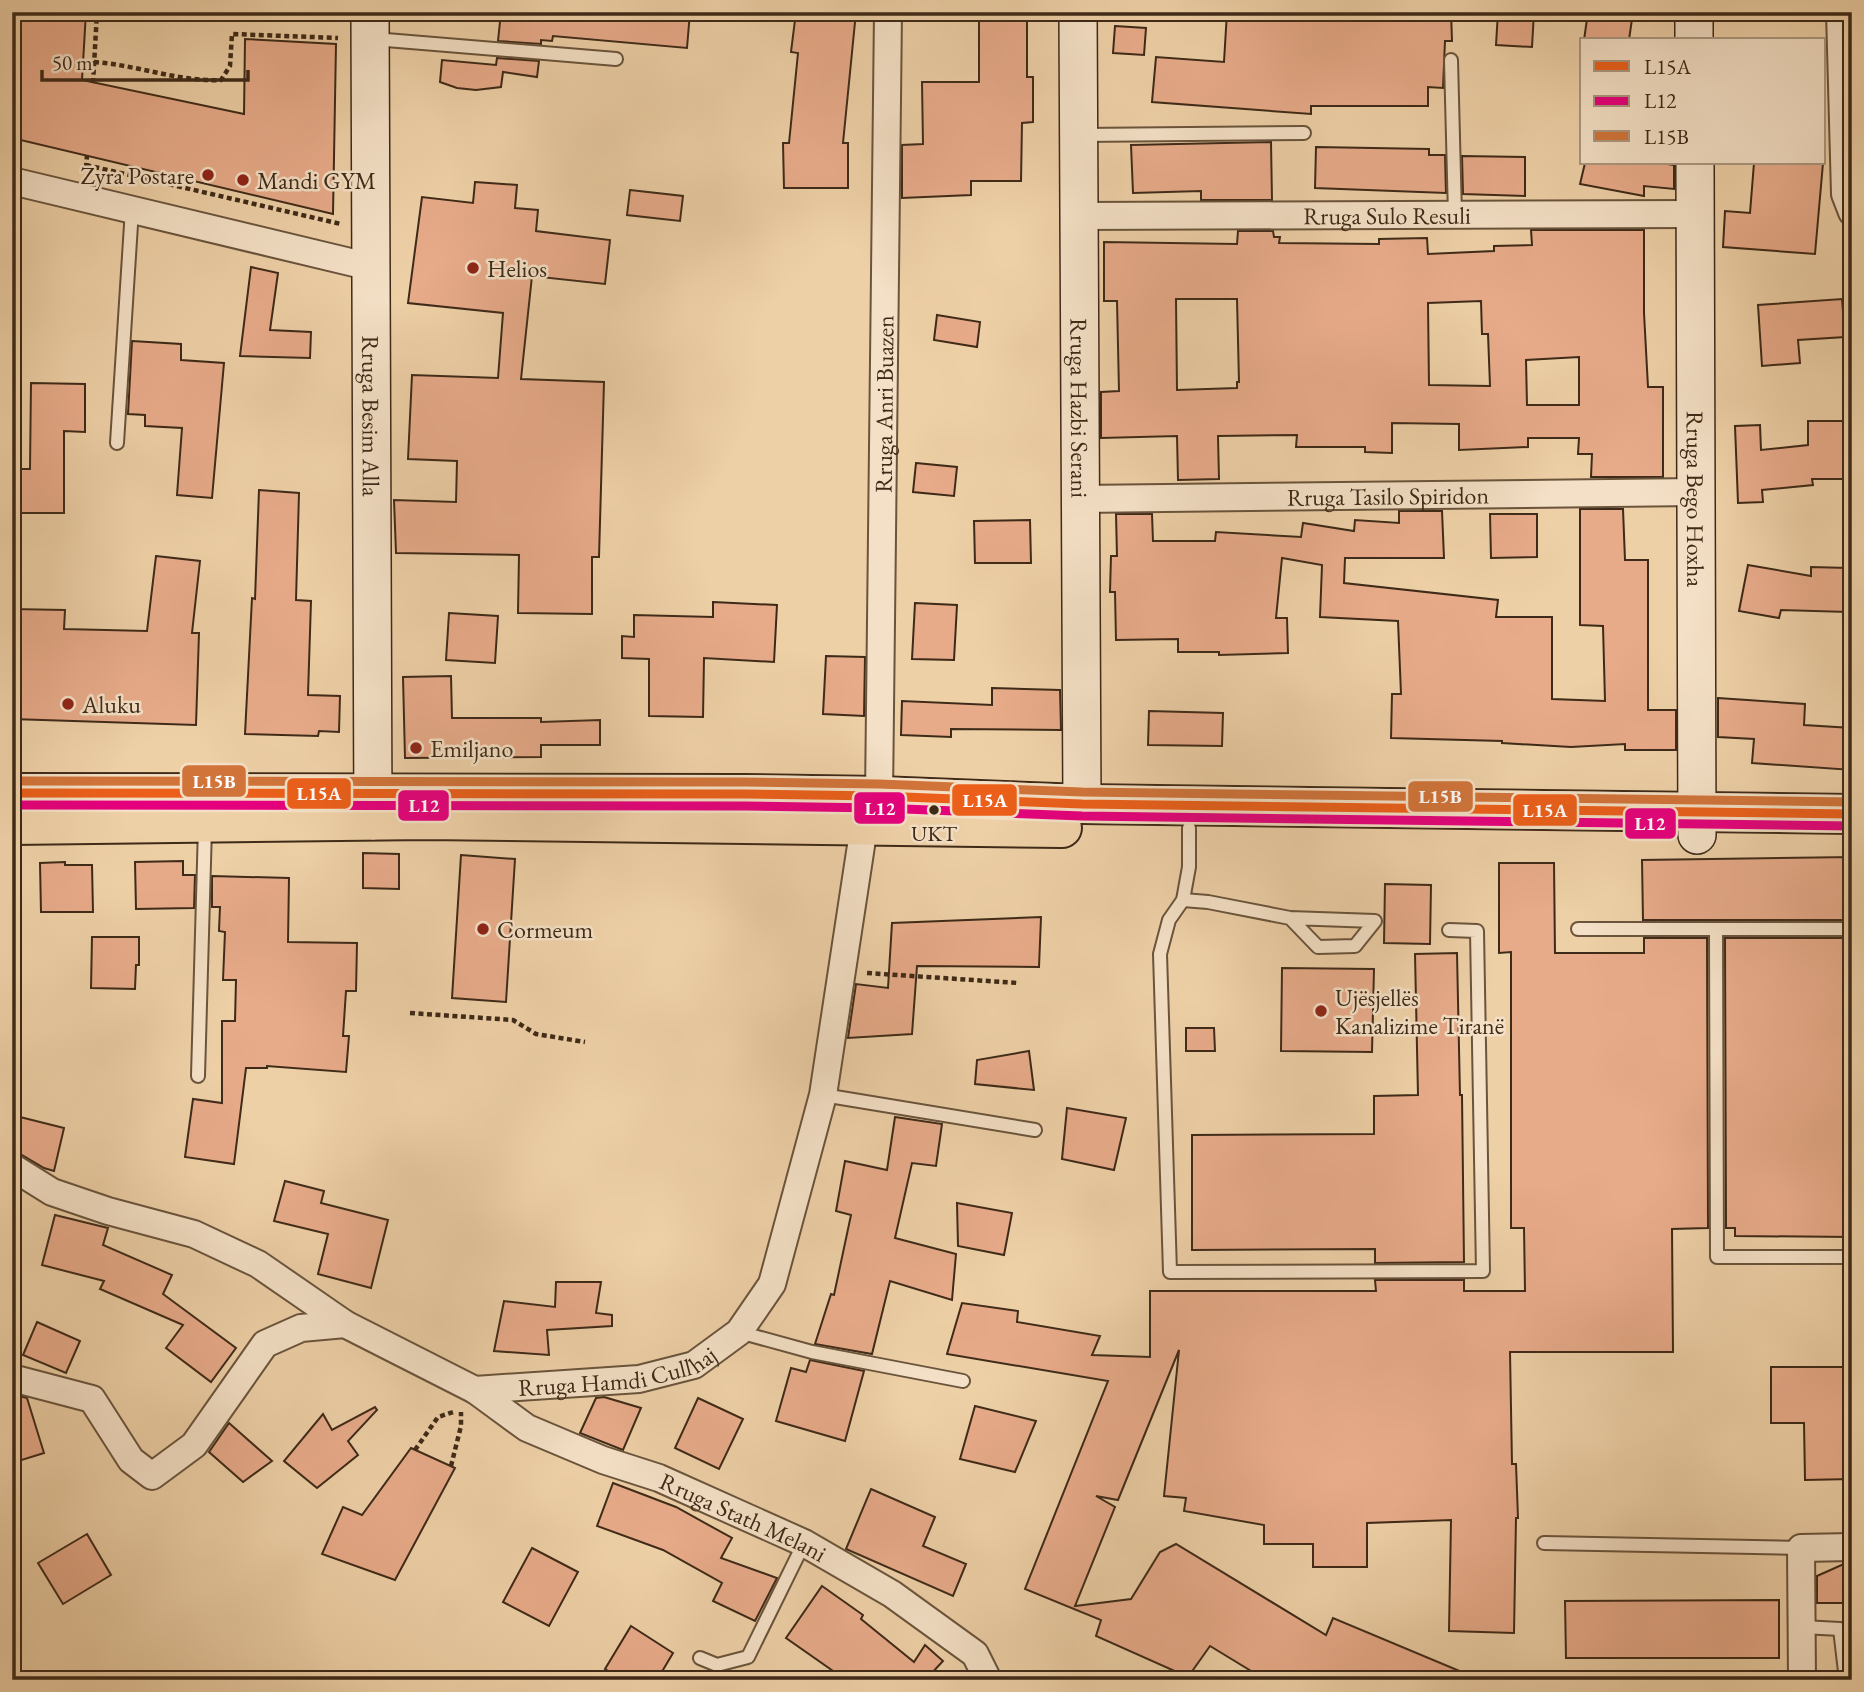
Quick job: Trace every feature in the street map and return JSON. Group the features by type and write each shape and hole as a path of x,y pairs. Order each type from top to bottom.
{"main road":[{"path":"12,793 206,809"},
{"path":"12,825 206,809 872,811 1082,803 1697,824 1852,837"},
{"path":"872,811 1189,828 1697,824 1852,814"}],"street":[{"name":"Rruga Anri Buazen","path":"872,811 888,12"},
{"name":"Rruga Hazbi Serani","path":"1078,12 1082,803"},
{"path":"1694,12 1694,38"},
{"path":"1840,12 1845,194 1852,212"},
{"name":"Rruga Besim Alla","path":"361,30 371,267 373,808"},
{"name":"Rruga Bego Hoxha","path":"1695,164 1697,824"},
{"path":"12,181 371,267"},
{"name":"Rruga Sulo Resuli","path":"1079,216 1695,214"},
{"name":"Rruga Tasilo Spiridon","path":"1080,499 1696,492"},
{"name":"Rruga Hamdi Cullhaj","path":"475,1390 639,1379 694,1365 738,1332 772,1284 823,1095 842,971 872,811"},
{"path":"12,1167 52,1192 108,1211 194,1234 258,1264 345,1324 475,1390"},
{"path":"12,1378 92,1399 131,1460 152,1476 194,1445 265,1344 302,1328 345,1324"},
{"name":"Rruga Stath Melani","path":"475,1390 527,1428 603,1460 659,1478 804,1543 892,1594 975,1654 988,1680"},
{"path":"1802,1680 1801,1548 1852,1547"}],"lane":[{"path":"361,30 616,60"},
{"path":"1451,60 1455,215"},
{"path":"1079,135 1304,133"},
{"path":"117,443 132,209"},
{"path":"198,1076 206,809"},
{"path":"1189,828 1189,867 1183,900 1169,920 1160,954 1170,1272 1483,1271 1477,931 1450,930"},
{"path":"1183,900 1208,902 1290,918 1375,921 1355,946 1318,947 1290,918"},
{"path":"1578,929 1852,929"},
{"path":"1716,929 1717,1257 1852,1257"},
{"path":"823,1095 1035,1130"},
{"path":"738,1332 812,1352 963,1381"},
{"path":"699,1658 718,1665 748,1657 804,1543"},
{"path":"1544,1543 1801,1548"},
{"path":"1802,1627 1840,1629 1846,1680"}],"path":[{"path":"93,83 97,12"},
{"path":"94,62 201,81 221,80 230,66 232,34 361,30"},
{"path":"87,155 86,165 343,224 344,211"},
{"path":"842,971 1018,983"},
{"path":"410,1013 513,1020 536,1034 585,1042"},
{"path":"415,1450 438,1417 462,1409 461,1426 451,1466"}],"building":[{"path":"12,12 86,12 82,80 244,114 245,39 336,44 333,214 12,138"},
{"path":"501,12 690,12 687,48 553,36 552,41 541,40 541,44 498,41"},
{"path":"796,12 856,12 843,143 848,143 848,188 784,188 783,143 789,143 798,53 791,52"},
{"path":"979,12 1027,12 1027,77 1033,77 1033,122 1022,123 1021,181 971,181 971,195 902,198 902,145 923,144 922,82 979,82"},
{"path":"1227,12 1451,12 1452,41 1445,41 1443,88 1428,87 1428,106 1311,106 1311,114 1152,102 1156,57 1224,62"},
{"path":"1498,12 1534,12 1532,47 1496,45"},
{"path":"1588,12 1633,12 1629,38 1584,38"},
{"path":"1115,26 1146,28 1144,55 1113,53"},
{"path":"497,58 539,61 537,77 503,72 501,87 476,90 457,88 440,82 442,60 496,65"},
{"path":"1271,142 1272,200 1201,200 1201,191 1133,193 1131,145"},
{"path":"1316,147 1429,149 1429,155 1445,155 1446,193 1315,188"},
{"path":"1462,156 1525,157 1525,196 1463,194"},
{"path":"1585,164 1674,165 1674,189 1644,186 1644,196 1580,184"},
{"path":"1754,164 1823,164 1815,254 1723,247 1725,211 1750,213"},
{"path":"475,182 517,185 515,208 538,210 536,231 610,240 605,284 532,276 521,379 604,382 599,557 592,557 592,614 518,613 519,555 396,553 394,500 456,502 457,461 408,459 412,375 498,378 503,313 408,303 422,197 473,203"},
{"path":"630,190 683,196 680,221 627,215"},
{"path":"1531,230 1644,230 1644,313 1648,387 1663,387 1663,477 1591,477 1592,454 1578,454 1579,438 1528,438 1528,447 1459,450 1459,424 1392,423 1392,453 1365,452 1365,447 1296,447 1297,435 1218,436 1219,479 1178,480 1177,436 1101,438 1101,392 1119,391 1117,301 1104,301 1104,242 1237,244 1238,231 1273,231 1274,237 1280,237 1279,243 1379,244 1379,239 1427,238 1428,254 1494,251 1494,246 1532,245","holes":["1176,299 1237,299 1237,388 1177,390","1481,301 1482,334 1488,334 1490,386 1429,385 1428,303","1579,357 1579,405 1527,405 1526,360"]},
{"path":"251,267 278,273 270,330 311,332 310,358 240,356"},
{"path":"1842,299 1845,337 1798,340 1800,363 1762,366 1758,305"},
{"path":"937,315 980,322 977,347 934,340"},
{"path":"132,341 181,344 181,360 224,363 212,498 177,495 182,428 145,426 145,415 128,414"},
{"path":"31,383 85,384 85,432 64,431 64,513 19,513 19,469 30,469"},
{"path":"1808,421 1852,421 1852,479 1812,479 1813,485 1762,490 1763,502 1738,503 1735,426 1760,425 1761,450 1808,445"},
{"path":"916,463 957,467 954,496 913,492"},
{"path":"259,490 299,493 296,600 311,601 308,695 340,696 339,732 319,731 318,736 245,734 252,598 255,599"},
{"path":"1580,509 1623,509 1625,560 1648,560 1648,710 1676,710 1676,750 1625,750 1625,744 1571,747 1502,741 1391,738 1392,694 1401,694 1398,621 1320,617 1322,565 1282,558 1276,618 1287,618 1288,653 1219,655 1219,652 1178,652 1178,639 1116,640 1115,592 1110,592 1111,556 1117,556 1116,514 1152,514 1153,541 1215,541 1216,532 1301,537 1303,523 1354,531 1355,520 1399,523 1399,511 1442,511 1444,558 1345,558 1344,583 1498,600 1496,617 1552,617 1552,699 1605,701 1603,626 1580,625"},
{"path":"1490,514 1537,514 1537,557 1491,558"},
{"path":"1030,520 1031,563 975,563 974,521"},
{"path":"156,556 200,561 192,633 199,633 196,725 12,719 12,609 65,610 64,629 147,631"},
{"path":"1748,565 1811,576 1811,567 1849,568 1848,612 1781,610 1779,618 1739,611"},
{"path":"713,602 777,605 774,662 704,658 703,717 649,716 649,659 622,658 622,636 634,637 634,615 713,617"},
{"path":"915,603 957,605 954,660 912,659"},
{"path":"449,613 498,616 495,663 446,660"},
{"path":"826,656 865,657 864,716 823,714"},
{"path":"451,676 452,718 541,718 541,722 600,720 600,745 541,745 541,757 405,758 403,677"},
{"path":"992,688 1060,690 1061,730 951,729 951,737 901,735 902,701 992,705"},
{"path":"1718,698 1805,704 1804,725 1852,728 1852,770 1752,763 1754,739 1718,737"},
{"path":"1149,711 1223,713 1222,746 1148,745"},
{"path":"363,853 399,854 399,889 363,888"},
{"name":"Cormeum","path":"461,855 515,859 506,1002 452,998"},
{"path":"1852,857 1852,920 1643,920 1642,860"},
{"path":"183,861 183,875 195,875 194,908 136,909 135,862"},
{"path":"65,862 65,865 92,865 93,912 41,912 40,863"},
{"path":"1499,863 1554,863 1555,953 1644,953 1644,938 1707,938 1708,1228 1672,1229 1673,1352 1510,1352 1512,1464 1516,1464 1518,1518 1514,1633 1449,1631 1451,1520 1367,1523 1367,1567 1313,1567 1313,1544 1264,1544 1264,1525 1184,1511 1186,1498 1164,1496 1179,1350 1118,1500 1096,1496 1115,1507 1075,1606 1131,1599 1160,1552 1176,1544 1326,1635 1333,1618 1481,1680 1266,1680 1210,1646 1188,1677 1096,1636 1101,1620 1025,1589 1108,1381 947,1354 962,1303 1018,1311 1017,1322 1100,1336 1092,1355 1150,1357 1150,1291 1376,1291 1375,1280 1464,1280 1464,1291 1525,1291 1524,1228 1511,1228 1511,952 1499,953"},
{"path":"212,876 289,878 288,942 357,943 356,991 346,991 343,1036 349,1036 346,1072 267,1066 246,1068 234,1164 185,1157 193,1099 222,1103 222,1021 235,1021 236,980 223,980 225,932 219,931 220,907 212,907"},
{"path":"1385,884 1431,885 1430,944 1384,943"},
{"path":"1041,917 1039,967 917,966 912,1034 848,1038 856,984 888,988 892,923"},
{"path":"92,937 139,937 139,965 136,965 135,989 91,988"},
{"path":"1725,938 1852,938 1852,1237 1735,1236 1735,1228 1726,1228"},
{"path":"1457,953 1464,1262 1375,1263 1375,1249 1192,1250 1192,1135 1374,1134 1374,1096 1418,1095 1415,954"},
{"path":"1282,968 1374,969 1372,1052 1281,1051"},
{"path":"1186,1028 1214,1028 1215,1051 1186,1051"},
{"path":"1029,1051 1034,1090 975,1084 977,1060"},
{"path":"1067,1108 1126,1118 1114,1170 1062,1159"},
{"path":"12,1115 64,1128 54,1171 12,1151"},
{"path":"895,1117 942,1124 936,1166 912,1163 895,1238 956,1254 952,1300 890,1281 872,1354 815,1344 831,1294 834,1295 851,1215 836,1211 845,1161 887,1170"},
{"path":"285,1181 324,1191 321,1203 388,1220 371,1288 318,1274 328,1234 274,1221"},
{"path":"957,1203 1012,1213 1004,1255 958,1246"},
{"path":"55,1215 108,1228 103,1245 172,1275 163,1294 236,1348 211,1382 166,1348 183,1325 100,1289 104,1281 42,1265"},
{"path":"556,1282 601,1282 596,1313 612,1315 612,1326 547,1330 549,1355 494,1351 504,1301 555,1307"},
{"path":"37,1322 80,1341 66,1373 23,1355"},
{"path":"810,1360 864,1371 845,1441 776,1421 791,1368 806,1372"},
{"path":"1771,1367 1852,1367 1852,1479 1805,1480 1804,1423 1771,1423"},
{"path":"12,1394 27,1398 44,1453 12,1463"},
{"path":"604,1397 641,1408 623,1450 580,1433 596,1398"},
{"path":"698,1398 743,1419 719,1469 675,1448"},
{"path":"975,1406 1036,1421 1015,1472 960,1459"},
{"path":"375,1407 377,1410 348,1441 358,1455 317,1488 284,1461 323,1414 332,1430"},
{"path":"229,1423 272,1461 243,1482 209,1452"},
{"path":"411,1448 455,1468 395,1580 322,1554 343,1507 362,1515"},
{"path":"613,1483 676,1507 732,1538 721,1558 777,1578 755,1621 713,1601 722,1583 663,1550 597,1526"},
{"path":"871,1489 935,1517 923,1546 966,1564 953,1596 846,1549"},
{"path":"87,1534 111,1575 63,1604 38,1563"},
{"path":"532,1548 578,1572 549,1626 503,1602"},
{"path":"1852,1563 1852,1603 1817,1603 1817,1576"},
{"path":"822,1586 863,1615 861,1619 914,1662 925,1645 943,1661 930,1675 936,1680 846,1680 786,1638"},
{"path":"1779,1600 1779,1658 1566,1658 1565,1601"},
{"path":"631,1626 673,1653 657,1680 623,1680 605,1669"}],"transit line":[{"name":"L15B","path":"12,781 745,782 1082,792 1852,802"},
{"name":"L15A","path":"12,793 745,794 1082,804 1852,814"},
{"name":"L12","path":"12,805 745,806 1082,816 1852,826"}],"place":[{"name":"Zyra Postare","path":"208,175"},
{"name":"Mandi GYM","path":"243,180"},
{"name":"Helios","path":"473,268"},
{"name":"Aluku","path":"68,704"},
{"name":"Emiljano","path":"416,748"},
{"name":"UKT","path":"934,810"},
{"name":"Cormeum","path":"483,929"},
{"name":"Ujësjellës Kanalizime Tiranë","path":"1321,1011"}]}
